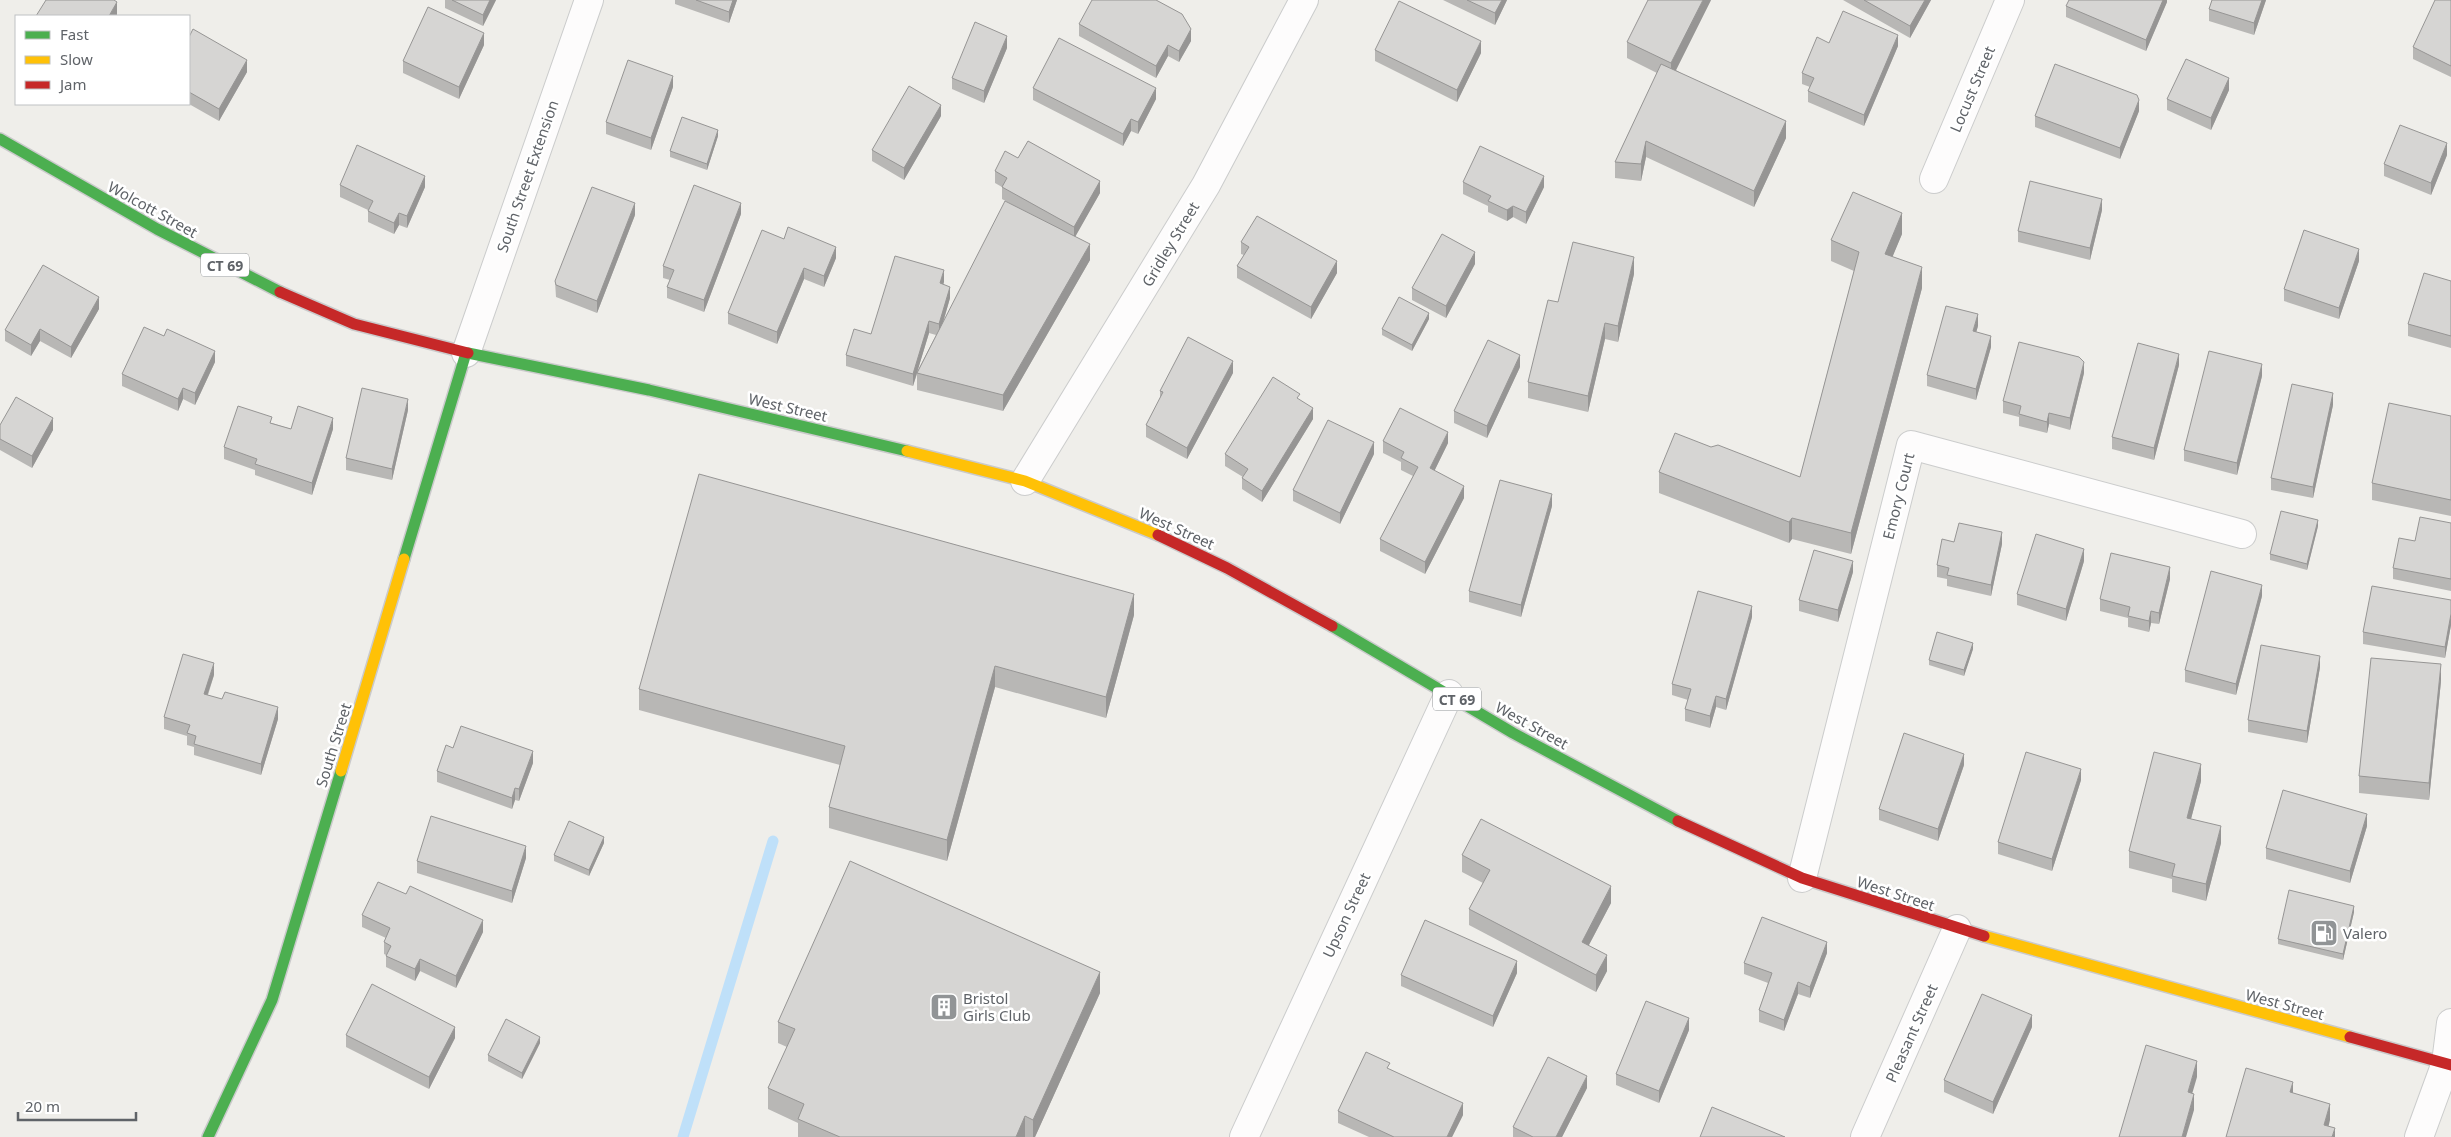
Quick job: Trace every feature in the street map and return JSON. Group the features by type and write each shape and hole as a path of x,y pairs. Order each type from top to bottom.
{"main road":[{"name":"Wolcott Street","path":"0,139 157,229 261,284 354,324 466,353"},
{"name":"West Street","path":"466,353 649,390 830,432 1024,481 1156,534 1227,568 1513,733 1650,807 1702,833 1802,878 1957,928 2448,1064"},
{"name":"South Street","path":"208,1137 272,1000 466,353"}],"street":[{"name":"South Street Extension","path":"466,353 589,0"},
{"name":"Gridley Street","path":"1024,481 1206,185 1304,0"},
{"name":"Locust Street","path":"1934,179 2010,0"},
{"name":"Emory Court","path":"1802,878 1911,446 2242,534"},
{"name":"Upson Street","path":"1244,1137 1448,694"},
{"name":"Pleasant Street","path":"1866,1137 1957,928"},
{"path":"2419,1137 2448,1064 2451,1023"}],"building":[{"path":"46,0 114,0 117,2 110,15 37,15"},
{"path":"452,0 490,0 483,15"},
{"path":"696,0 733,0 729,12"},
{"path":"1092,0 1156,0 1182,14 1191,29 1179,51 1168,45 1156,66 1079,24"},
{"path":"1467,0 1502,0 1495,13"},
{"path":"1648,0 1703,0 1671,63 1627,42"},
{"path":"1864,0 1925,0 1910,26"},
{"path":"2069,0 2163,0 2146,40 2066,6"},
{"path":"2212,0 2262,0 2254,23 2209,9"},
{"path":"2435,0 2451,0 2451,66 2413,47"},
{"path":"1399,1 1481,41 1457,90 1375,50"},
{"path":"428,7 484,33 459,87 403,61"},
{"path":"1843,11 1898,35 1864,115 1808,91 1814,78 1802,73 1817,37 1829,43"},
{"path":"975,22 1007,36 984,91 952,78"},
{"path":"193,29 247,60 219,109 190,93 190,35"},
{"path":"1059,38 1156,88 1138,122 1131,119 1123,134 1033,88"},
{"path":"2186,59 2229,78 2211,118 2167,99"},
{"path":"628,60 673,76 651,138 606,122"},
{"path":"1661,64 1786,121 1754,191 1646,141 1641,164 1615,162"},
{"path":"2055,64 2137,95 2139,100 2120,148 2035,116"},
{"path":"909,86 941,105 904,168 872,150"},
{"path":"682,117 718,130 707,164 670,151"},
{"path":"2400,125 2447,143 2431,183 2384,164"},
{"path":"1028,141 1100,181 1074,227 1002,187 1007,178 995,171 1005,151 1018,158"},
{"path":"357,145 425,176 407,216 399,213 394,223 368,211 373,201 340,185"},
{"path":"1480,146 1544,176 1526,212 1513,206 1507,210 1488,201 1491,196 1463,182"},
{"path":"2030,181 2102,199 2090,248 2018,231"},
{"path":"694,185 741,203 704,300 667,287 674,270 663,266"},
{"path":"592,187 635,203 597,301 556,285 555,281"},
{"path":"1853,192 1902,213 1885,254 1922,267 1851,533 1792,518 1789,522 1659,472 1675,433 1711,447 1718,445 1800,477 1859,252 1831,240"},
{"path":"1005,201 1090,244 1003,395 917,373"},
{"path":"1257,216 1337,261 1311,307 1237,266 1249,247 1241,242"},
{"path":"788,227 836,247 824,276 804,268 777,332 728,313 762,230 784,239"},
{"path":"2304,230 2359,249 2339,308 2284,289"},
{"path":"1442,234 1475,252 1446,306 1412,288"},
{"path":"1573,242 1634,257 1618,326 1605,323 1588,396 1528,382 1548,300 1558,302"},
{"path":"895,256 944,270 940,283 950,287 939,324 929,321 913,374 846,355 854,329 871,334"},
{"path":"43,265 99,297 71,347 40,329 31,345 5,330"},
{"path":"2424,273 2451,281 2451,336 2408,324"},
{"path":"1399,297 1429,313 1412,345 1382,329"},
{"path":"1946,306 1978,314 1973,331 1991,336 1976,389 1927,375"},
{"path":"144,327 164,336 167,329 215,351 195,393 183,388 178,399 122,374"},
{"path":"1188,337 1233,361 1187,448 1146,425 1163,392 1160,391"},
{"path":"1488,340 1520,355 1487,426 1454,411"},
{"path":"2019,342 2079,357 2084,362 2070,418 2049,413 2047,422 2019,414 2021,406 2003,401"},
{"path":"2138,343 2179,354 2154,448 2112,437"},
{"path":"2209,351 2262,364 2237,463 2184,450"},
{"path":"1273,377 1300,394 1297,398 1313,408 1262,491 1242,478 1248,469 1225,454"},
{"path":"2292,384 2333,393 2313,487 2271,478"},
{"path":"362,388 408,399 392,469 346,458"},
{"path":"16,397 53,418 32,456 0,439 0,425"},
{"path":"2389,403 2451,416 2451,500 2372,483"},
{"path":"238,406 272,417 270,423 291,429 298,406 333,418 312,483 255,464 257,459 224,447"},
{"path":"1400,408 1448,432 1430,468 1464,486 1425,562 1380,539 1418,467 1401,458 1404,452 1383,441"},
{"path":"1328,420 1374,442 1340,513 1293,490"},
{"path":"699,474 1134,594 1106,697 995,666 947,840 829,807 845,746 639,689"},
{"path":"1500,480 1552,494 1521,605 1469,591"},
{"path":"2281,511 2318,520 2307,564 2270,554"},
{"path":"2420,517 2451,523 2451,579 2393,568 2399,538 2415,541"},
{"path":"1959,523 2002,532 1991,585 1947,575 1949,568 1937,565 1942,539 1954,542"},
{"path":"2036,534 2084,549 2066,609 2017,594"},
{"path":"1814,550 1853,561 1838,610 1799,600"},
{"path":"2111,553 2170,567 2159,613 2151,611 2149,621 2128,616 2130,607 2100,599"},
{"path":"2211,571 2262,585 2236,684 2185,670"},
{"path":"2372,586 2451,600 2451,614 2445,647 2363,632"},
{"path":"1698,591 1752,606 1726,699 1716,696 1710,716 1685,709 1691,689 1672,684"},
{"path":"1937,632 1973,643 1964,670 1929,660"},
{"path":"2261,645 2320,656 2307,731 2248,720"},
{"path":"183,654 214,663 204,694 222,699 225,692 278,707 261,764 194,744 196,736 187,733 190,725 164,717"},
{"path":"2371,658 2441,664 2429,783 2359,776"},
{"path":"461,726 533,751 519,789 515,788 512,798 437,771 446,745 453,748"},
{"path":"1904,733 1964,754 1938,829 1879,809"},
{"path":"2026,752 2081,769 2052,859 1998,842"},
{"path":"2154,752 2201,764 2187,818 2221,826 2206,884 2172,876 2175,864 2129,851"},
{"path":"2283,790 2367,814 2350,871 2266,848"},
{"path":"431,816 526,846 512,891 417,861"},
{"path":"1481,819 1611,886 1582,942 1607,955 1596,975 1469,909 1490,870 1462,855"},
{"path":"569,821 604,837 589,870 554,855"},
{"name":"Bristol Girls Club","path":"850,861 1100,972 1033,1120 1025,1116 1016,1137 840,1137 798,1119 804,1104 768,1088 795,1029 778,1022"},
{"path":"378,882 406,894 410,886 483,920 456,976 420,959 415,969 386,956 391,946 384,942 390,928 362,915"},
{"path":"2289,890 2354,906 2343,954 2278,939"},
{"path":"1762,917 1827,942 1810,987 1798,982 1784,1020 1759,1010 1772,973 1744,963"},
{"path":"1425,920 1517,961 1493,1016 1401,975"},
{"path":"372,984 455,1027 429,1077 346,1035"},
{"path":"1982,994 2032,1015 1993,1102 1944,1080"},
{"path":"1646,1001 1689,1018 1659,1091 1616,1074"},
{"path":"506,1019 540,1037 522,1073 488,1055"},
{"path":"2146,1045 2197,1061 2188,1092 2194,1094 2182,1137 2119,1137"},
{"path":"1366,1052 1390,1063 1387,1068 1463,1103 1447,1137 1394,1137 1338,1111"},
{"path":"1548,1057 1587,1076 1556,1137 1533,1137 1513,1127"},
{"path":"2246,1068 2293,1082 2290,1092 2330,1104 2324,1125 2335,1128 2332,1137 2226,1137"},
{"path":"1712,1107 1785,1137 1700,1137"}],"waterway":[{"path":"683,1137 773,841"}],"traffic: fast":[{"path":"0,139 157,229 280,292"},
{"path":"404,559 466,353"},
{"path":"468,353 649,390 907,451"},
{"path":"1332,626 1513,733 1678,821"},
{"path":"208,1137 272,1000 341,771"}],"traffic: slow":[{"path":"907,451 1025,481 1158,535"},
{"path":"341,771 404,559"},
{"path":"1984,936 2350,1037"}],"traffic: jam":[{"path":"280,292 354,324 468,353"},
{"path":"1158,535 1227,568 1332,626"},
{"path":"1678,821 1802,878 1984,936"},
{"path":"2350,1037 2451,1065"}],"place":[{"name":"Valero","path":"2324,933"},
{"name":"Bristol Girls Club","path":"944,1007"}]}
